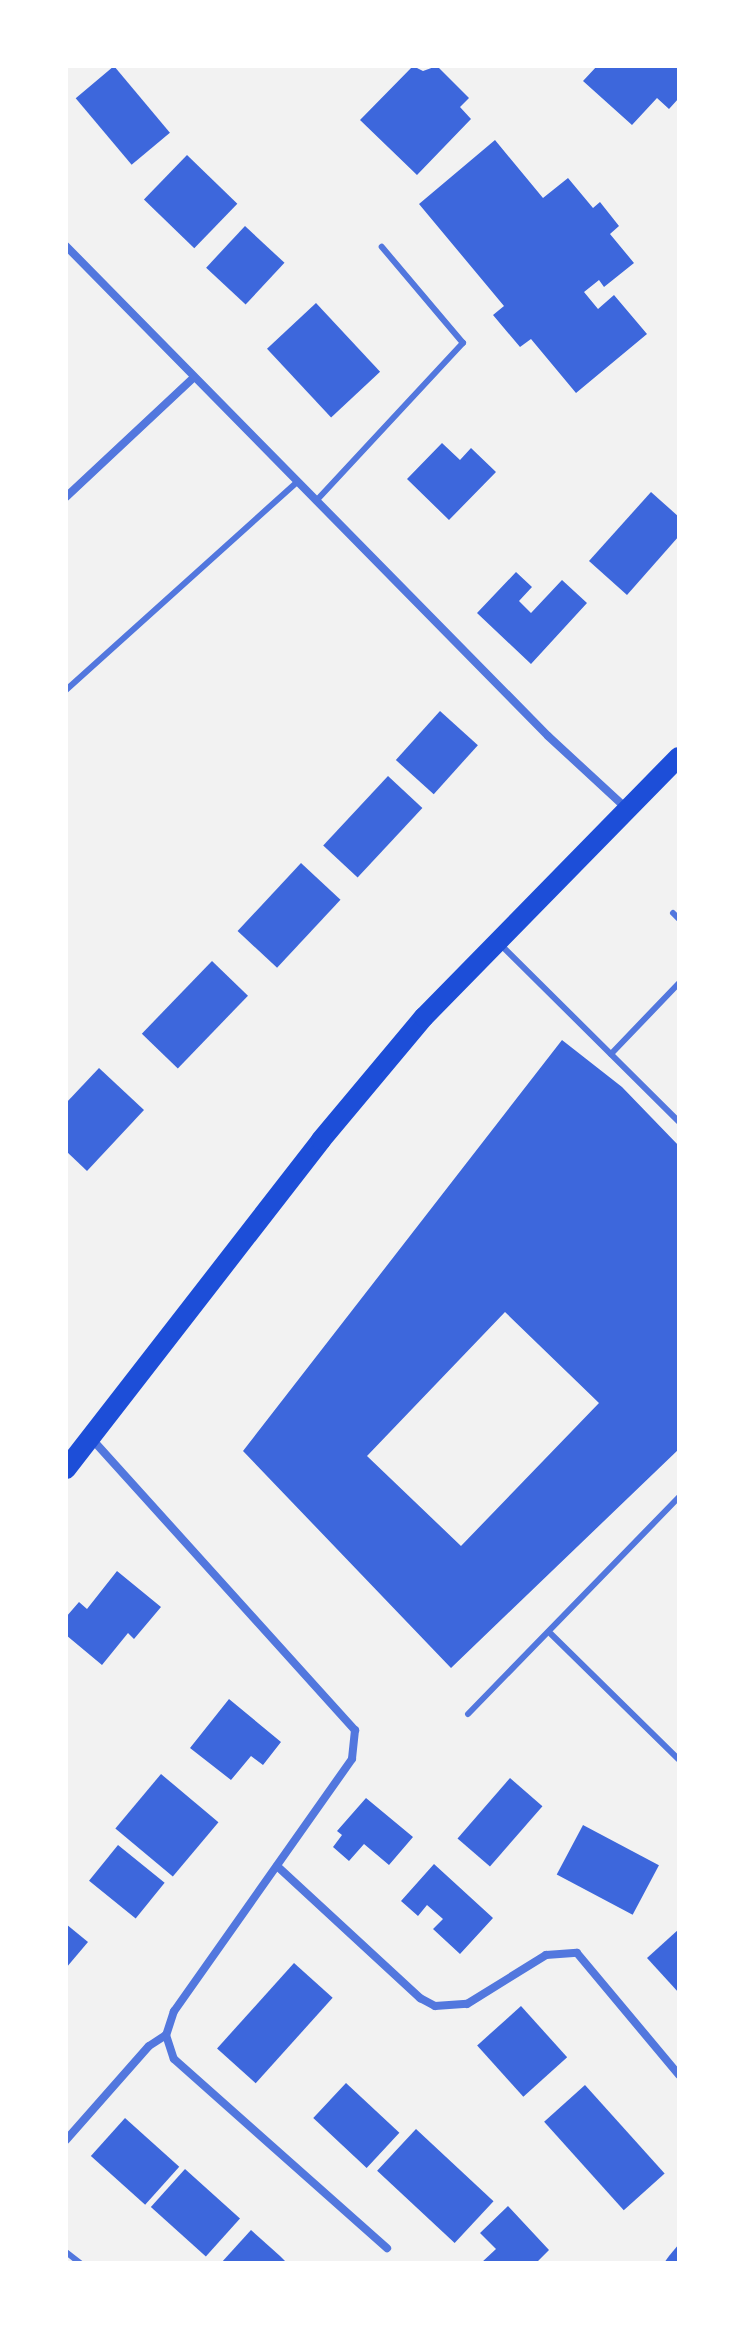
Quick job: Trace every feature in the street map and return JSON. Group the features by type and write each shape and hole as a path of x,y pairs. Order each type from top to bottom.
{"main road":[{"path":"66,1469 330,1129 424,1017 500,944 679,757"}],"street":[{"path":"67,251 627,809"},
{"path":"66,497 193,378"},
{"path":"91,1438 355,1730 357,1744 352,1759 174,2011 166,2035 174,2059 387,2248"},
{"path":"277,1866 420,1998 435,2006 467,2004 546,1955 577,1953 679,2075"},
{"path":"66,2140 149,2046 166,2035"}],"lane":[{"path":"316,501 463,343 382,247"},
{"path":"66,690 297,482"},
{"path":"500,944 679,1122"},
{"path":"611,1054 679,983"},
{"path":"468,1714 551,1634 679,1497"},
{"path":"551,1634 679,1760"},
{"path":"66,2252 80,2263"}],"building":[{"path":"114,66 170,133 132,165 76,98"},
{"path":"413,66 423,71 437,66 469,98 460,107 471,119 417,175 360,120"},
{"path":"597,66 679,66 679,98 669,109 657,98 632,125 583,81"},
{"path":"495,140 543,198 568,178 593,208 600,202 619,226 610,234 634,263 604,287 599,280 584,292 598,309 614,295 647,334 576,393 531,339 520,347 493,315 504,306 419,204"},
{"path":"187,155 237,204 194,248 144,200"},
{"path":"245,226 284,263 246,305 206,268"},
{"path":"316,303 380,372 331,417 267,349"},
{"path":"442,443 460,460 471,448 496,472 449,520 407,479"},
{"path":"651,492 679,517 679,536 627,595 589,561"},
{"path":"516,572 532,587 519,601 531,613 562,580 587,603 531,664 477,613"},
{"path":"440,711 478,745 434,794 396,760"},
{"path":"388,776 422,808 358,878 323,845"},
{"path":"301,863 340,900 277,968 238,931"},
{"path":"212,961 248,996 178,1068 142,1034"},
{"path":"562,1040 622,1087 679,1146 679,1449 451,1668 243,1451","holes":["505,1312 599,1403 461,1546 367,1456"]},
{"path":"99,1068 144,1110 87,1171 66,1151 66,1103"},
{"path":"117,1571 161,1607 134,1639 128,1633 102,1665 66,1635 66,1617 79,1602 87,1609"},
{"path":"229,1699 281,1742 263,1765 251,1756 231,1780 190,1748"},
{"path":"161,1774 218,1822 173,1877 115,1828"},
{"path":"510,1778 542,1806 490,1867 458,1838"},
{"path":"366,1798 413,1837 389,1865 364,1844 349,1861 333,1847 342,1835 337,1831"},
{"path":"583,1825 659,1865 633,1915 557,1874"},
{"path":"118,1845 165,1883 136,1919 89,1881"},
{"path":"434,1864 493,1918 460,1954 433,1929 443,1919 427,1905 418,1916 401,1901"},
{"path":"66,1924 88,1942 66,1968"},
{"path":"679,1929 679,1993 647,1958"},
{"path":"294,1963 333,1998 256,2083 217,2048"},
{"path":"521,2006 567,2057 523,2097 477,2045"},
{"path":"346,2083 399,2133 367,2168 313,2118"},
{"path":"585,2085 665,2173 624,2210 544,2122"},
{"path":"125,2118 179,2167 145,2205 91,2156"},
{"path":"416,2129 494,2201 455,2243 377,2171"},
{"path":"185,2169 240,2219 206,2256 151,2207"},
{"path":"508,2206 549,2250 536,2263 481,2263 496,2249 480,2233"},
{"path":"251,2230 280,2256 287,2263 221,2263"},
{"path":"679,2244 679,2263 664,2263 669,2256"}]}
